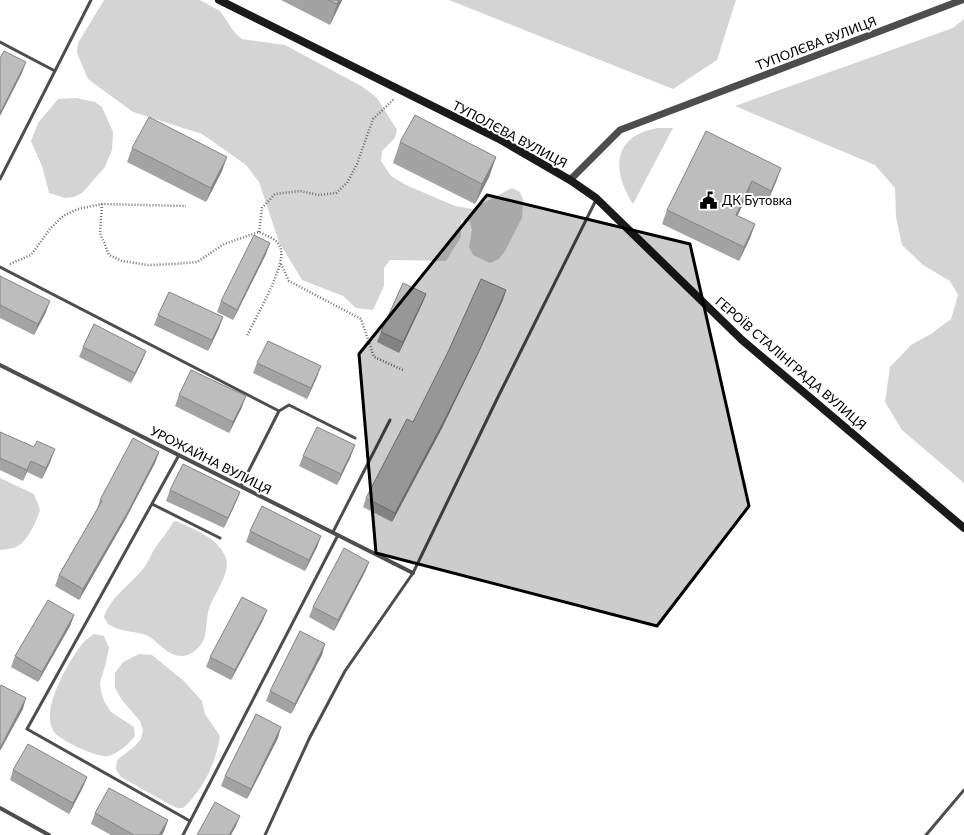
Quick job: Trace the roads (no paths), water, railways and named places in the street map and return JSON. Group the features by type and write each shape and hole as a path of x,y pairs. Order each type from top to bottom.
{"main road":[{"name":"ТУПОЛЄВА ВУЛИЦЯ","path":"219,0 501,140 570,180"},
{"name":"ГЕРОЇВ СТАЛІНГРАДА ВУЛИЦЯ","path":"570,180 596,198 742,340 964,528"}],"street":[{"name":"ТУПОЛЄВА ВУЛИЦЯ","path":"570,180 620,130 962,0"},
{"name":"УРОЖАЙНА ВУЛИЦЯ","path":"0,365 413,573"},
{"path":"0,808 49,835"}],"lane":[{"path":"0,179 92,0"},
{"path":"0,42 55,71"},
{"path":"265,835 309,739 345,671 413,573 596,198"},
{"path":"0,268 279,411"},
{"path":"241,486 279,411 289,405 355,438"},
{"path":"333,532 390,420"},
{"path":"179,455 27,729 190,820"},
{"path":"152,504 220,538"},
{"path":"183,835 338,535"},
{"path":"926,835 964,790"}],"place":[{"name":"ДК Бутовка","path":"709,200"}]}
